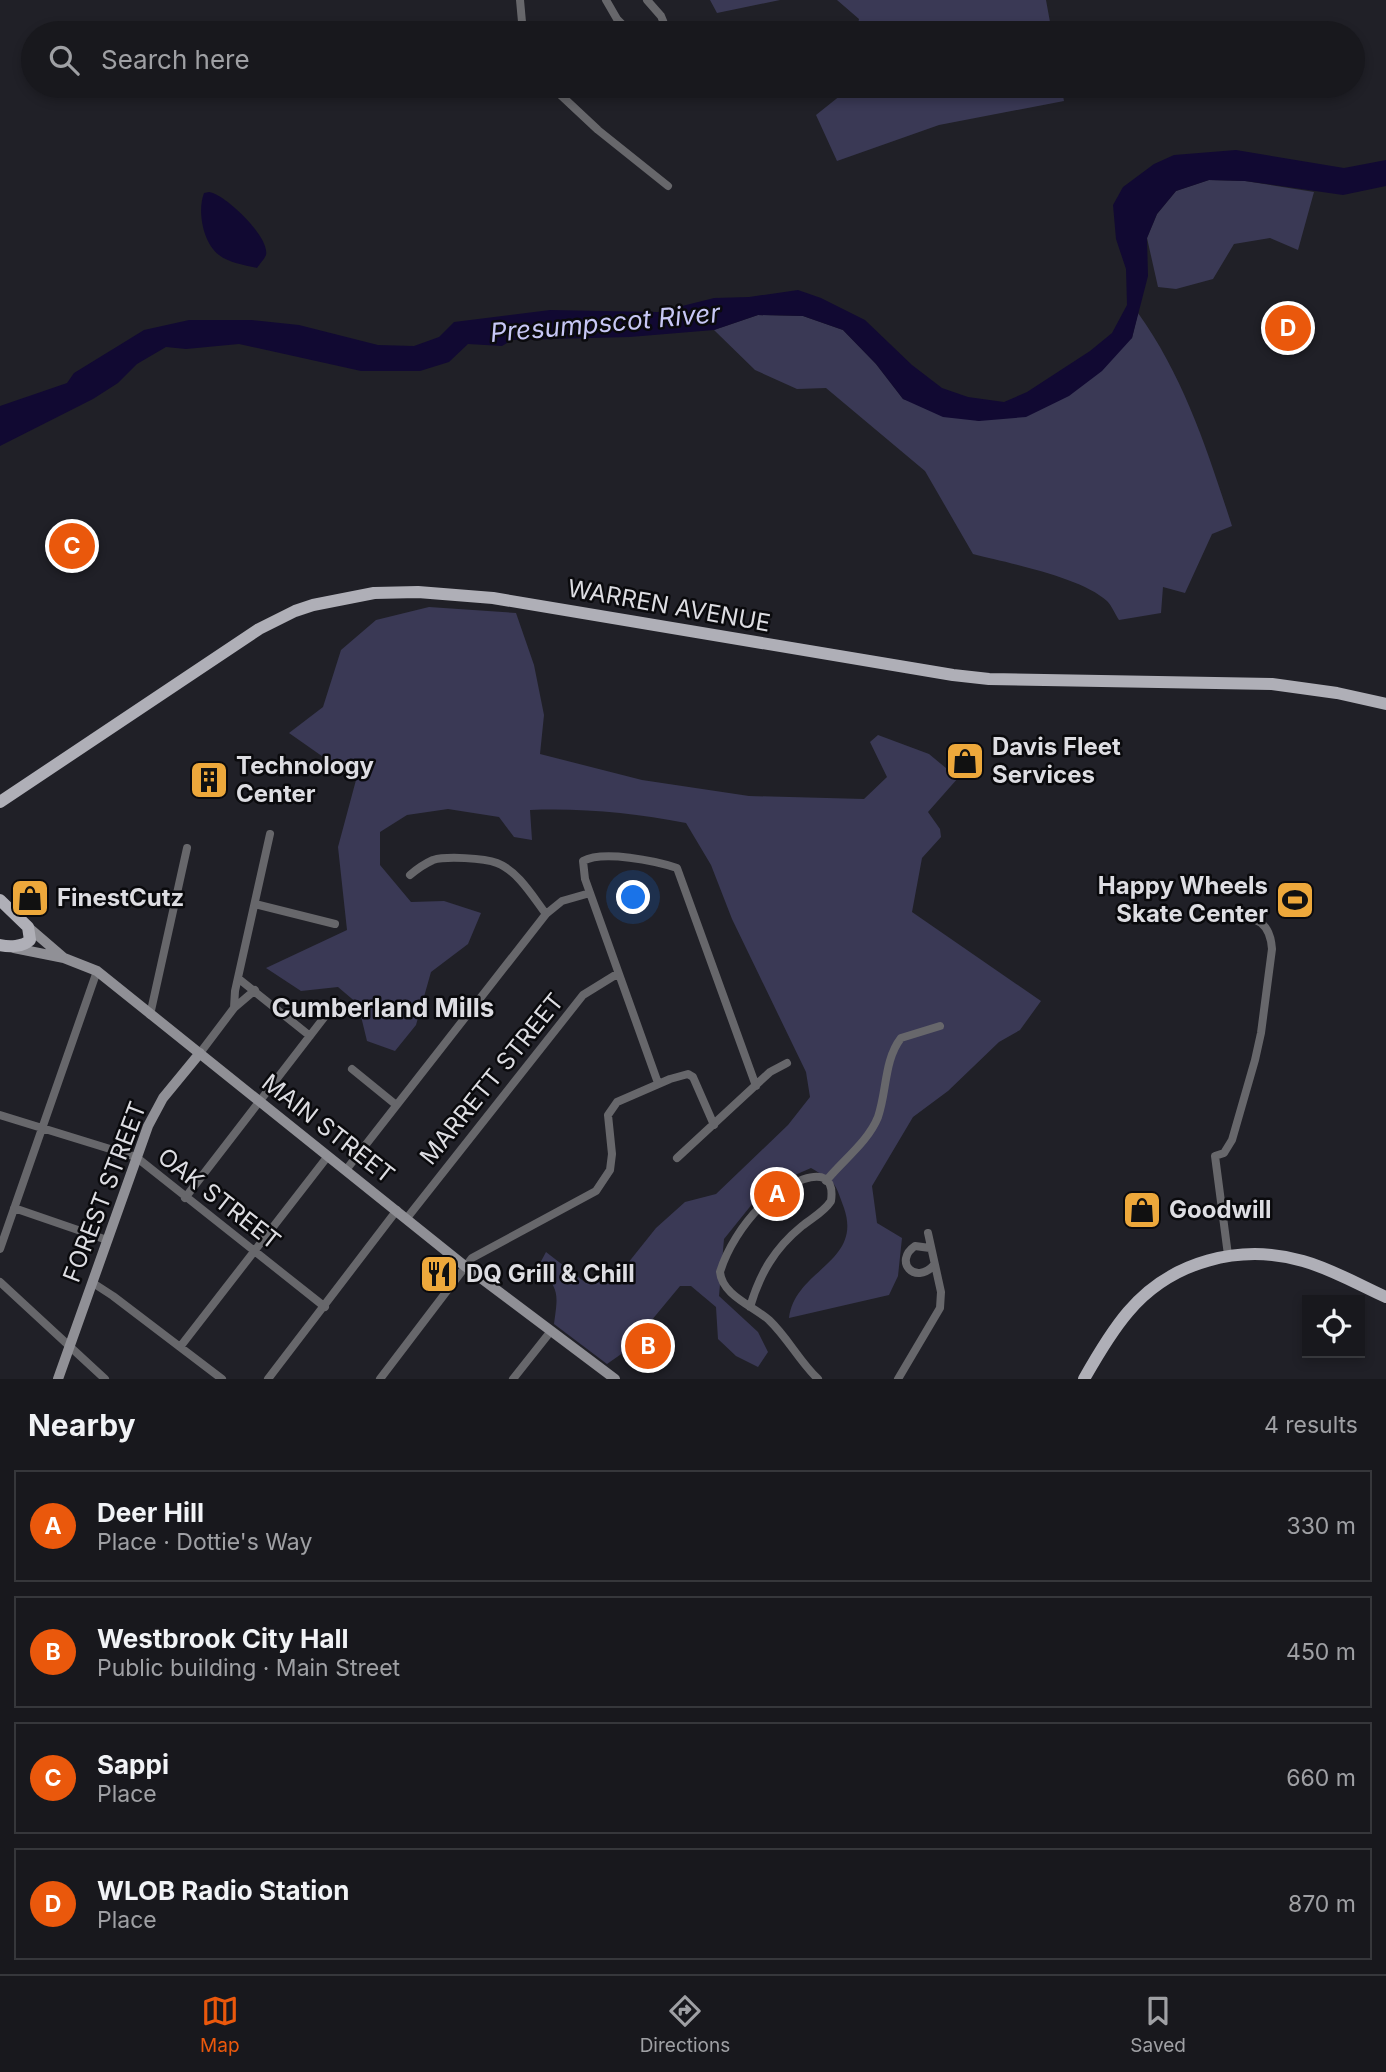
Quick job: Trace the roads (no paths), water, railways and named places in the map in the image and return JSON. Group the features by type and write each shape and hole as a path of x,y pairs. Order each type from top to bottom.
{"main road":[{"name":"WARREN AVENUE","path":"0,802 259,629 313,605 374,593 418,592 492,598 989,679 1272,684 1337,693 1386,704"},
{"path":"0,900 64,958"},
{"path":"4,946 26,944 30,940 28,928"},
{"name":"MAIN STREET","path":"4,946 64,958 97,971 466,1267 615,1379"},
{"name":"FOREST STREET","path":"58,1379 136,1157 155,1111 200,1053"},
{"path":"1084,1379 1127,1313 1148,1292 1182,1270 1228,1255 1256,1253 1303,1261 1337,1273 1386,1297"}],"street":[{"path":"520,0 522,21"},
{"path":"606,0 619,21"},
{"path":"647,0 663,21"},
{"path":"564,98 598,130 668,187"},
{"name":"FOREST STREET","path":"200,1053 234,1008 270,834"},
{"path":"150,1015 187,848"},
{"path":"658,1083 617,974 582,868 583,861 600,856 677,868 756,1086"},
{"path":"410,875 436,859 473,859 498,863 518,879 546,914"},
{"path":"346,1170 546,914 562,901 590,892"},
{"path":"255,904 335,924"},
{"path":"1228,1255 1215,1156 1224,1153 1232,1140 1252,1069 1261,1033 1272,948 1271,935 1259,920 1234,913"},
{"path":"0,1249 97,971"},
{"name":"MARRETT STREET","path":"268,1379 324,1307 583,995 617,974"},
{"path":"239,979 310,1036"},
{"path":"234,1008 255,990"},
{"path":"185,1198 337,1002"},
{"path":"826,1181 869,1133 877,1119 890,1060 897,1042 901,1038 940,1026"},
{"path":"677,1158 770,1072 787,1063"},
{"path":"352,1069 396,1104"},
{"path":"380,1379 477,1255 596,1191 607,1177 611,1162 608,1115 624,1098 682,1075 693,1077 714,1125"},
{"name":"OAK STREET","path":"0,1115 136,1157 324,1307"},
{"path":"180,1347 328,1156"},
{"path":"750,1307 756,1288 783,1241 822,1212 831,1201 832,1194 826,1181 810,1176 781,1190 760,1206 741,1231 722,1264 721,1279 728,1290 777,1329 818,1379"},
{"path":"14,1208 107,1240"},
{"path":"898,1379 940,1308 941,1292 928,1233"},
{"path":"930,1248 920,1245 911,1249 906,1256 907,1265 913,1272 922,1274 934,1265"},
{"path":"0,1282 105,1379"},
{"path":"93,1283 222,1379"},
{"path":"513,1379 551,1331"}],"water":[{"name":"Presumpscot River","path":"1236,150 1344,168 1386,160 1386,186 1343,195 1245,181 1209,180 1176,191 1157,214 1147,238 1148,276 1132,338 1102,371 1069,396 1026,417 979,421 943,417 903,399 876,364 843,330 803,316 758,315 714,330 630,337 512,340 502,346 468,344 449,362 420,371 361,371 239,344 186,349 166,347 137,364 118,383 93,399 0,446 0,406 67,383 74,373 144,330 189,320 251,320 299,325 378,345 414,346 439,337 454,322 550,310 658,312 714,298 749,297 798,290 865,320 912,365 942,388 968,397 1004,402 1027,392 1090,351 1112,333 1127,305 1126,269 1116,239 1113,205 1123,187 1154,164 1174,155"},
{"path":"209,192 235,208 261,238 266,255 257,268 223,258 213,250 205,235 201,217 204,193"}],"place":[{"name":"WLOB Radio Station","path":"1288,328"},
{"name":"Sappi","path":"72,546"},
{"name":"Davis Fleet Services","path":"965,761"},
{"name":"Technology Center","path":"209,780"},
{"name":"FinestCutz","path":"30,898"},
{"name":"Happy Wheels Skate Center","path":"1295,900"},
{"name":"Deer Hill","path":"777,1194"},
{"name":"Goodwill","path":"1142,1210"},
{"name":"DQ Grill & Chill","path":"439,1274"},
{"name":"Westbrook City Hall","path":"648,1346"}],"district":[{"name":"Cumberland Mills","path":"383,1008"}]}
